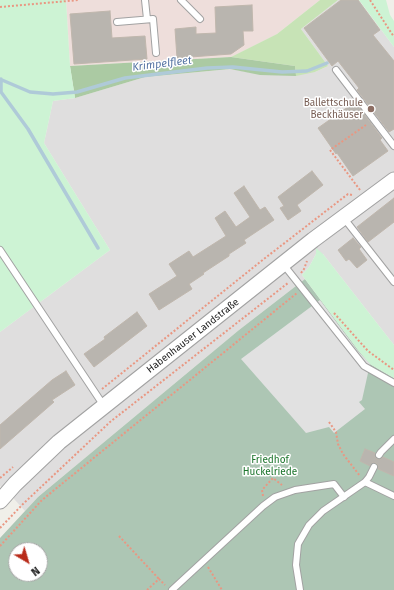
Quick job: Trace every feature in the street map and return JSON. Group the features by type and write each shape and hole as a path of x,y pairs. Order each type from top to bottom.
{"street":[{"name":"Habenhauser Landstraße","path":"0,501 15,484 59,442 343,217 394,180"}],"lane":[{"path":"145,0 146,19"},
{"path":"181,0 200,19"},
{"path":"117,22 153,19 156,53"},
{"path":"336,70 394,146"},
{"path":"343,217 394,282"},
{"path":"0,250 104,406"},
{"path":"283,264 364,366 394,383"},
{"path":"379,455 394,439"},
{"path":"300,590 296,565 298,544 309,526 319,516 365,482 374,467"},
{"path":"365,482 394,496"},
{"path":"172,590 266,503 275,497 295,490 334,484 344,497"}],"path":[{"path":"0,7 79,0"},
{"path":"370,0 394,37"},
{"path":"366,125 330,150 367,199"},
{"path":"0,528 23,504 110,422 304,269 314,240"},
{"path":"0,546 42,500 302,289"},
{"path":"318,308 328,306 368,352 394,370"},
{"path":"329,422 336,432 338,444 365,482"},
{"path":"266,503 262,490 273,478 280,483 287,493"},
{"path":"119,536 166,586"},
{"path":"204,561 222,590"},
{"path":"147,590 159,579"}],"shaded area":[{"path":"66,0 320,0 277,34 231,57 70,66"},
{"path":"338,0 359,0 394,47 394,345 323,254 316,254 309,267 302,275 305,279 239,330 38,497 25,511 5,489 0,486 0,332 110,250 44,143 53,101 75,98 145,77 230,69 259,74 315,72 328,66 301,29"},
{"path":"320,300 357,350 370,364 362,400 359,402 365,409 334,433 329,427 306,433 241,359"}],"green space":[{"path":"0,0 66,0 70,66 75,98 53,101 44,143 110,250 0,332"},
{"path":"320,0 338,0 301,29 328,66 315,72 296,76 295,66 231,57 277,34"},
{"path":"359,0 386,0 390,15 394,21 394,47"},
{"path":"231,57 295,66 296,76 260,75 230,69 145,77 75,98 70,66"},
{"path":"316,248 323,254 394,345 394,378 370,364 302,275 309,267 316,254"},
{"name":"Friedhof Huckelriede","path":"305,279 370,364 394,378 394,590 0,590 0,538 38,497 239,330"}],"building":[{"path":"341,0 358,0 380,30 373,35 394,61 394,129 389,132 357,90 359,88 338,61 332,66 304,28"},
{"path":"252,5 253,31 243,31 244,45 231,54 177,58 175,29 196,27 196,34 216,33 215,7"},
{"path":"110,11 112,38 145,36 147,59 74,64 70,14"},
{"path":"355,102 382,138 380,140 388,151 353,176 318,128"},
{"path":"312,171 323,185 297,205 301,211 288,220 280,208 284,206 278,197"},
{"path":"244,186 260,210 265,207 274,220 244,240 246,243 189,284 192,289 159,310 149,294 177,276 169,264 189,251 193,257 226,236 215,218 225,211 236,227 250,217 234,193"},
{"path":"394,198 394,222 368,242 357,227"},
{"path":"353,238 361,247 359,249 367,260 357,268 349,259 346,261 338,250"},
{"path":"137,312 147,326 94,367 84,354 105,339 104,337"},
{"path":"66,371 75,385 52,400 54,402 0,449 0,425 52,380"},
{"path":"365,449 375,453 375,457 377,459 381,459 383,457 394,462 394,476 378,469 378,465 376,463 372,463 370,466 360,461"}],"waterway":[{"name":"Krimpelfleet","path":"2,80 30,92 53,94 77,92 125,78 207,68 233,67 282,72 307,71 327,63"},
{"path":"1,79 1,92 28,129 98,248"}],"place":[{"name":"Ballettschule Beckhäuser","path":"371,109"}]}
